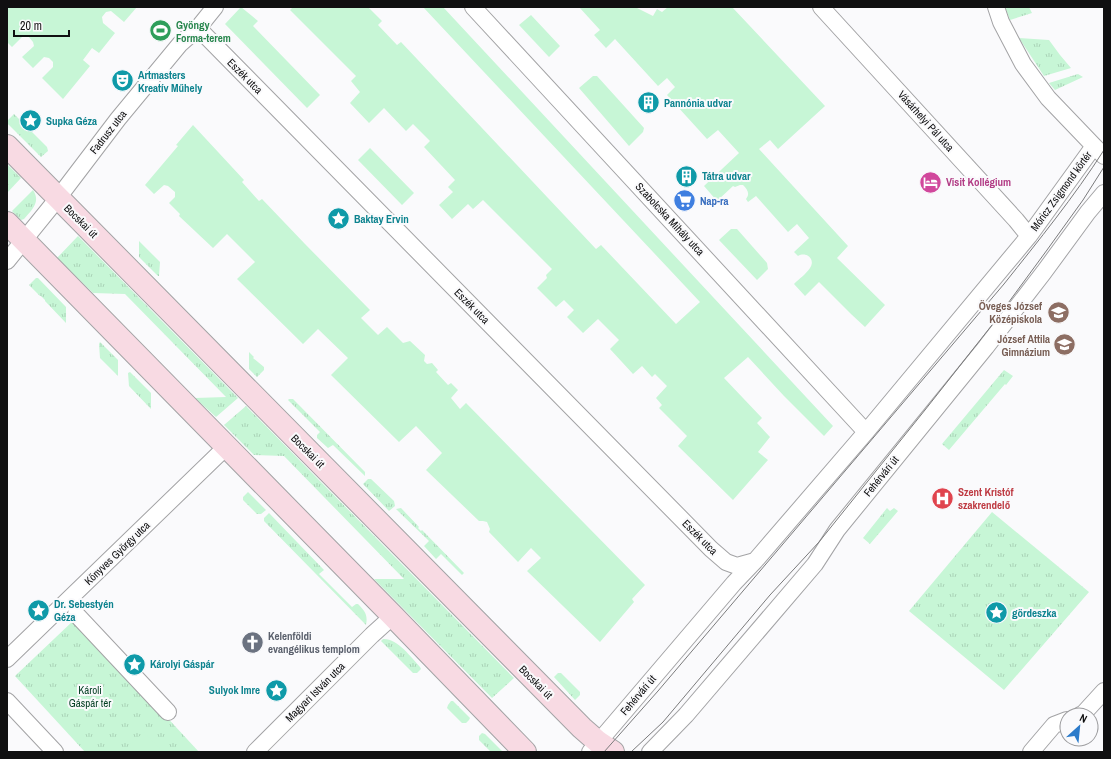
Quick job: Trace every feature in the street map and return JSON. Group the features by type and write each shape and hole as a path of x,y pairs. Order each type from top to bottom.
{"main road":[{"name":"Bocskai út","path":"7,146 582,728 600,749"},
{"path":"7,223 525,752"}],"street":[{"name":"Fadrusz utca","path":"7,261 58,198 118,119 180,44 198,28 215,7"},
{"name":"Szabolcska Mihály utca","path":"473,7 866,432"},
{"name":"Vásárhelyi Pál utca","path":"821,7 1029,236"},
{"name":"Móricz Zsigmond körtér","path":"996,7 1001,22 1023,64 1048,98 1099,151 1029,236"},
{"name":"Eszék utca","path":"198,28 711,549 726,562 737,566 755,561"},
{"name":"Fehérvári út","path":"650,752 686,715 815,564 837,530 986,347 1104,193"},
{"name":"Fehérvári út","path":"600,749 734,583 755,561 866,432 1029,236"},
{"name":"Könyves György utca","path":"7,659 226,447"},
{"path":"76,614 168,712"},
{"name":"Magyari István utca","path":"255,752 393,616"},
{"path":"1089,707 1104,691"},
{"path":"7,701 55,752"},
{"path":"1031,752 1054,725 1059,723"}],"green space":[{"path":"7,7 137,7 124,22 111,11 106,12 102,17 103,23 115,33 99,53 92,48 83,60 90,66 63,99 42,78 53,67 53,62 49,58 44,57 33,68 22,57 34,46 33,42 28,36 23,36 12,47 7,42"},
{"path":"241,7 258,21 253,26 320,95 307,108 225,24"},
{"path":"293,7 368,7 382,21 378,25 397,45 401,42 596,249 601,245 676,324 700,302 423,7 443,7 833,426 824,436 748,357 724,378 762,418 757,423 770,437 758,452 768,460 733,500 678,446 687,436 659,408 662,405 656,398 667,386 655,374 652,377 642,366 633,374 610,349 619,340 598,319 583,333 567,317 574,310 564,300 556,307 537,288 547,278 546,275 552,269 483,200 473,209 468,204 452,219 439,205 453,192 448,187 455,180 424,147 430,141 413,124 406,131 384,108 369,123 350,103 360,92 351,81 356,76 290,10"},
{"path":"579,7 635,7 653,16 657,9 662,12 668,7 732,7 825,106 778,149 770,140 759,149 848,246 837,258 885,305 865,327 819,282 805,296 794,284 812,265 811,259 807,255 804,254 798,256 794,252 809,238 797,224 788,232 756,196 748,202 746,199 748,192 743,185 733,186 717,201 704,186 739,153 718,130 707,139 667,95 675,87 667,78 658,86 615,39 606,48 594,35 600,30"},
{"path":"1005,7 1029,7 1032,13 1010,20"},
{"path":"531,15 560,46 549,57 519,25"},
{"path":"1019,38 1049,40 1071,68 1044,76"},
{"path":"1078,74 1083,77 1055,90 1049,83"},
{"path":"593,76 597,76 644,128 643,132 629,146 579,88"},
{"path":"14,114 47,147 48,151 41,157 7,123 7,121"},
{"path":"193,125 244,180 242,182 259,201 262,199 370,310 361,318 378,335 387,327 403,343 410,341 425,355 424,361 427,364 432,363 438,370 436,372 448,385 451,383 458,390 451,398 460,409 466,403 645,585 632,599 634,602 600,642 527,571 541,558 531,548 518,562 489,532 490,529 487,522 479,521 426,470 442,453 416,426 399,442 331,375 348,358 318,329 303,344 237,279 255,262 227,234 213,248 179,216 180,214 169,203 175,197 175,192 168,186 164,185 154,194 145,185 178,146 176,145"},
{"path":"370,148 414,193 402,205 358,160"},
{"path":"7,164 21,178 7,193"},
{"path":"33,190 36,202 30,212 24,219 21,220 12,211"},
{"path":"731,229 737,229 767,263 768,269 757,280 719,240"},
{"path":"78,236 238,398 216,417 195,398 226,397 125,294 93,293 57,258"},
{"path":"139,241 160,262 159,276 139,257"},
{"path":"36,278 38,278 66,307 66,323 29,285"},
{"path":"100,342 118,360 118,376 100,358"},
{"path":"249,352 254,357 253,358 264,367 264,370 257,377 249,369"},
{"path":"1004,370 1013,376 949,450 942,444"},
{"path":"130,372 151,393 151,409 129,386 128,373"},
{"path":"293,399 365,472 365,476 333,445 328,448 317,438 317,435 320,432 288,400"},
{"path":"246,406 514,678 492,698 374,579 404,579 284,456 254,455 224,425"},
{"path":"368,479 371,479 394,501 395,506 389,511 363,484"},
{"path":"248,492 266,510 261,514 257,514 243,500 243,497"},
{"path":"401,508 419,527 418,528 421,531 422,530 464,573 462,575 441,554 436,559 424,546 429,541 396,509"},
{"path":"887,508 890,511 894,508 898,511 870,544 863,538"},
{"path":"992,512 1089,592 1004,690 909,611"},
{"path":"269,513 324,570 319,574 352,607 358,604 365,613 367,622 366,625 264,521 264,518"},
{"name":"Károli Gáspár tér","path":"74,620 199,752 85,752 15,676"},
{"path":"383,639 398,645 408,653 421,669 417,673 413,673 381,641"},
{"path":"558,673 561,673 580,692 580,695 575,700 554,677"},
{"path":"451,701 453,701 470,718 466,723 462,723 447,708"},
{"path":"144,732 163,752 122,752"},
{"path":"482,733 485,734 503,752 491,752 479,740 479,736"}],"tram line":[{"path":"604,752 658,691 1004,284 1043,235 1104,150"},
{"path":"631,752 663,722 770,595 819,542 992,325 1083,200 1104,167"}],"place":[{"name":"Gyöngy Forma-terem","path":"160,31"},
{"name":"Artmasters Kreatív Műhely","path":"122,81"},
{"name":"Pannónia udvar","path":"648,103"},
{"name":"Supka Géza","path":"31,121"},
{"name":"Tátra udvar","path":"686,176"},
{"name":"Visit Kollégium","path":"931,182"},
{"name":"Nap-ra","path":"684,201"},
{"name":"Baktay Ervin","path":"339,219"},
{"name":"Öveges József Középiskola","path":"1058,312"},
{"name":"József Attila Gimnázium","path":"1065,345"},
{"name":"Szent Kristóf szakrendelő","path":"942,498"},
{"name":"Dr. Sebestyén Géza","path":"39,610"},
{"name":"gördeszka","path":"996,613"},
{"name":"Kelenföldi evangélikus templom","path":"253,642"},
{"name":"Károlyi Gáspár","path":"135,664"},
{"name":"Sulyok Imre","path":"276,690"}]}
